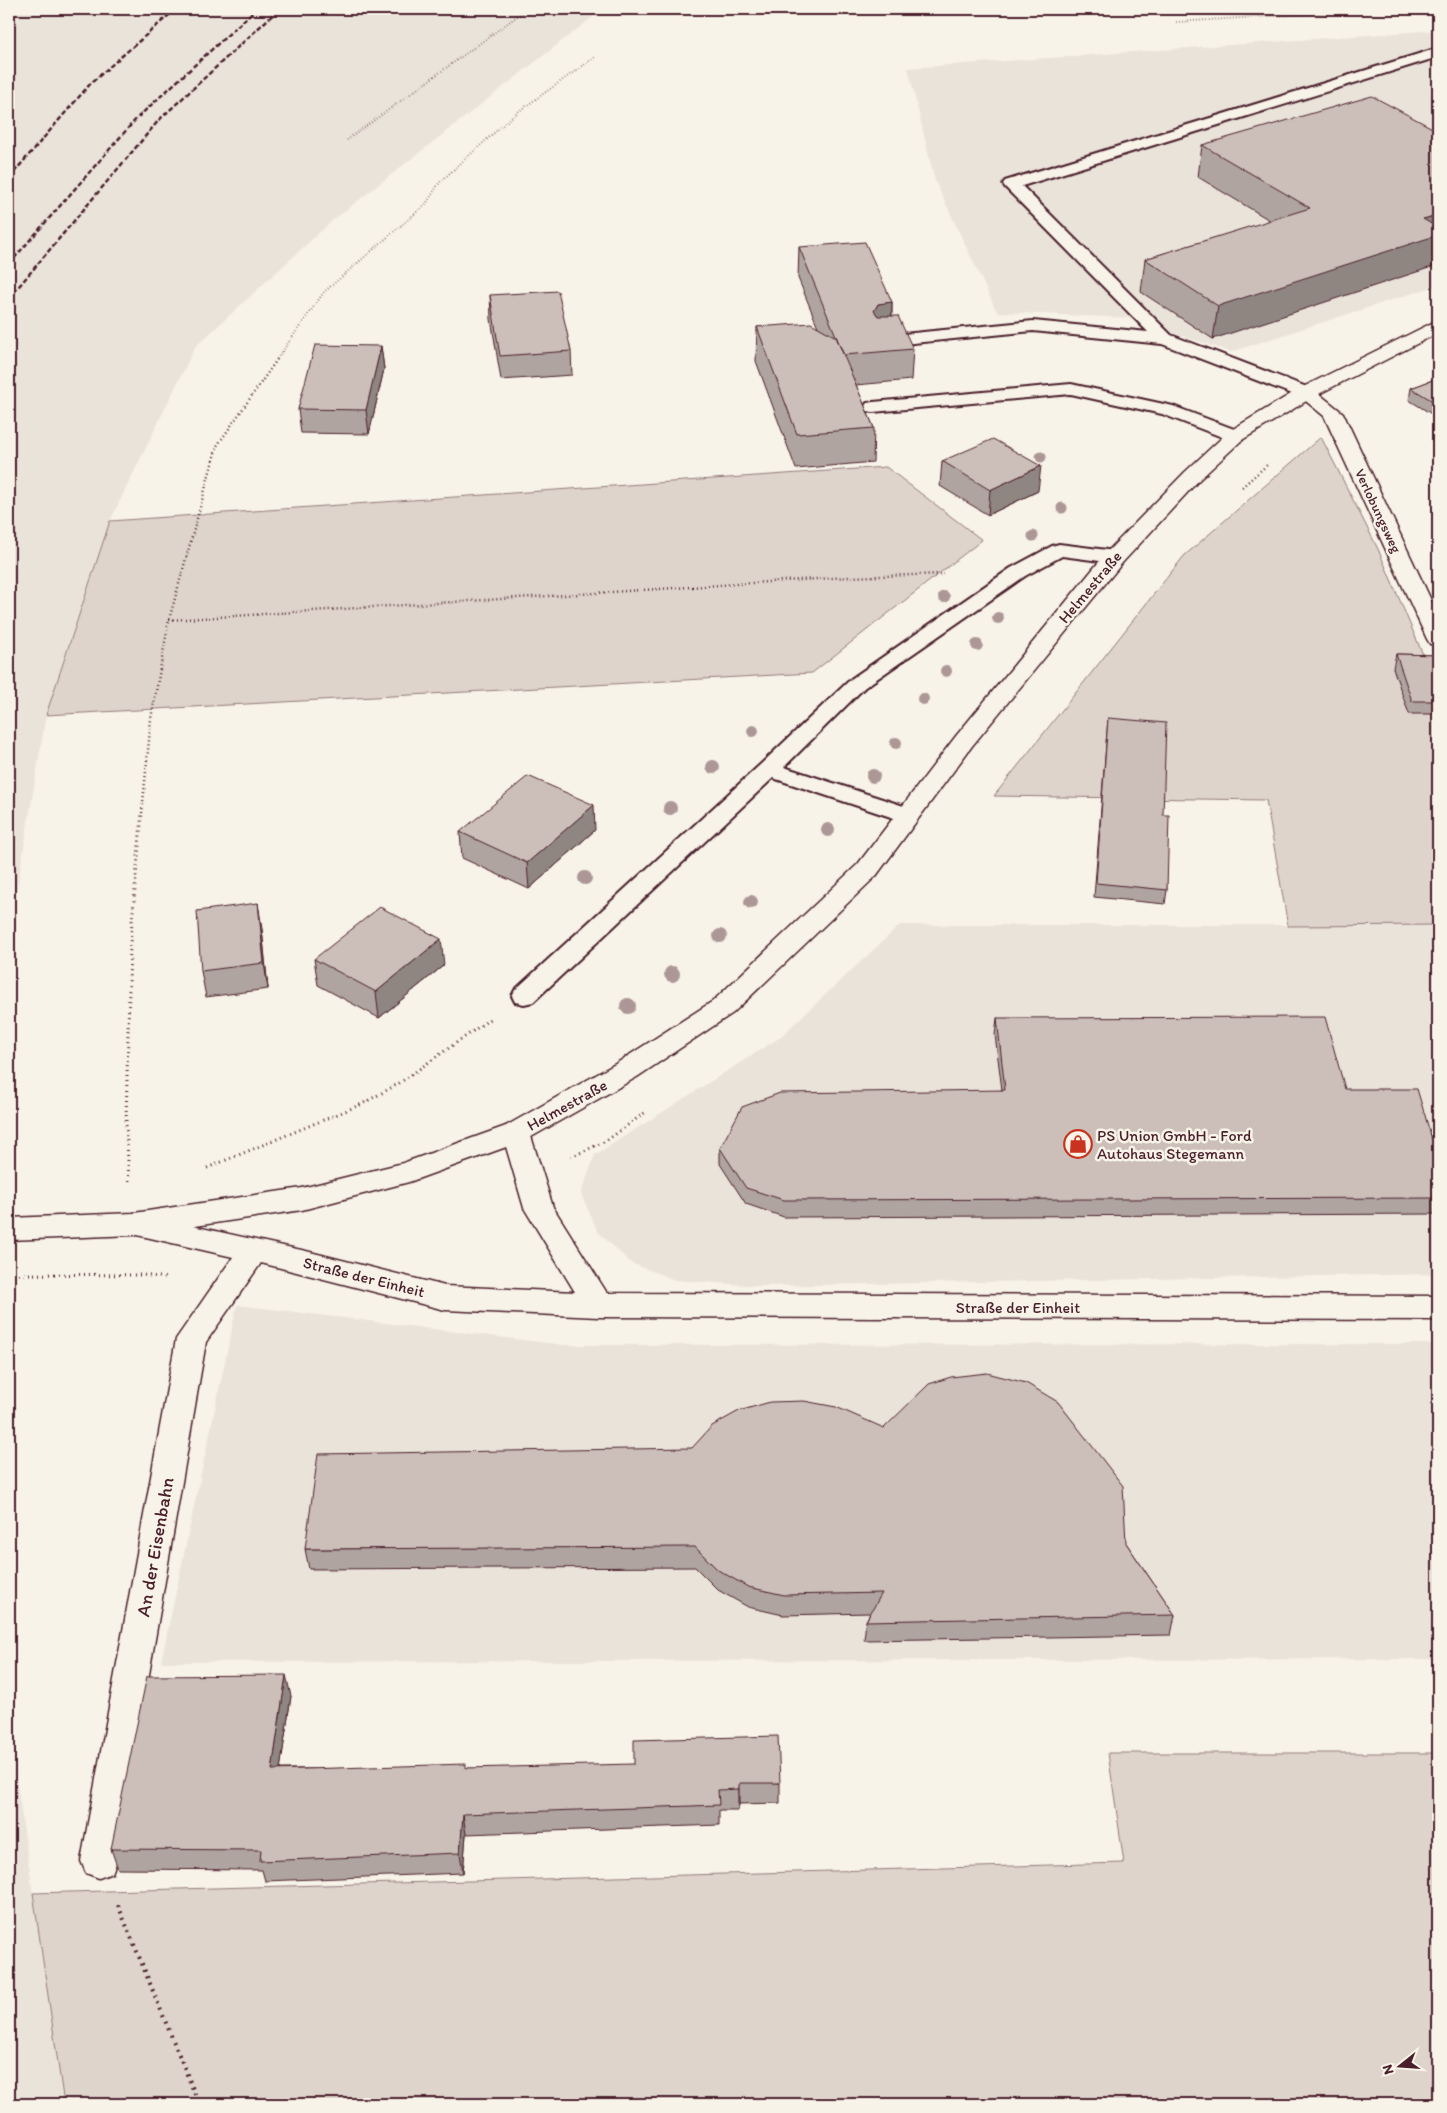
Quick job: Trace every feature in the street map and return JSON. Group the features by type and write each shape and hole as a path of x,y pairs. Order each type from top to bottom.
{"street":[{"name":"Helmestraße","path":"134,1224 302,1199 409,1172 516,1134 627,1070 723,1006 867,870 970,734 1115,557 1192,476 1236,436 1306,393 1438,326"},
{"name":"Verlobungsweg","path":"1306,393 1333,413 1438,640"},
{"path":"516,1134 539,1208 598,1305"},
{"path":"9,1229 134,1224"},
{"name":"Straße der Einheit","path":"134,1224 253,1252 306,1262 445,1298 598,1305 1438,1308"},
{"name":"An der Eisenbahn","path":"99,1861 191,1339 253,1252"}],"lane":[{"path":"1165,340 1011,184 1438,52"},
{"path":"883,341 1032,326 1165,340 1306,393"},
{"path":"873,407 1071,389 1168,410 1236,436"},
{"path":"524,996 769,769 858,683 1018,572 1058,550 1115,557"},
{"path":"769,769 908,815"}],"path":[{"path":"347,140 527,9"},
{"path":"1176,22 1387,9"},
{"path":"134,1224 129,1191 126,1123 130,944 151,720 169,620 217,446 324,292 426,204 440,182 514,114 595,58"},
{"path":"169,620 848,577 1018,572"},
{"path":"198,1171 362,1104 398,1084 524,996"},
{"path":"18,1274 142,1275 231,1283"},
{"path":"99,1861 199,2104"}],"shaded area":[{"path":"9,9 603,9 332,221 195,347 110,521 46,715 9,937"},
{"path":"1438,30 1438,285 1231,352 1127,318 997,312 935,181 908,68"},
{"path":"1321,437 1378,549 1438,690 1438,925 1288,926 1266,800 994,796 1184,556"},
{"path":"886,467 982,540 812,673 46,715 110,521"},
{"path":"900,925 1438,925 1438,1274 759,1286 675,1280 631,1263 598,1232 581,1194 595,1155 779,1038"},
{"path":"237,1305 564,1345 1438,1344 1438,1659 161,1662"},
{"path":"9,1729 33,1893 64,2104 9,2104"},
{"path":"1108,1753 1438,1753 1438,2104 64,2104 33,1893 1124,1863"}],"building":[{"path":"1372,96 1438,131 1438,215 1423,219 1438,228 1438,235 1218,306 1145,259 1310,208 1202,145"},
{"path":"865,242 892,302 878,304 874,311 878,316 898,316 913,349 844,355 799,247"},
{"path":"558,291 571,351 500,356 490,295"},
{"path":"811,323 836,337 874,428 797,434 757,327"},
{"path":"315,345 381,346 366,410 298,409"},
{"path":"1438,378 1438,404 1411,388"},
{"path":"993,439 1041,466 990,490 942,461"},
{"path":"1396,654 1438,655 1438,701 1412,701"},
{"path":"1108,718 1166,723 1163,815 1169,815 1167,890 1096,883"},
{"path":"528,776 594,805 527,863 460,832"},
{"path":"258,903 264,963 201,971 197,911"},
{"path":"380,907 441,939 376,992 314,959"},
{"name":"PS Union GmbH - Ford Autohaus Stegemann","path":"1325,1017 1345,1089 1417,1089 1438,1159 1438,1198 784,1200 746,1188 720,1148 742,1107 780,1093 1005,1090 997,1018"},
{"path":"987,1373 1026,1383 1058,1402 1123,1486 1126,1543 1175,1615 866,1621 882,1593 784,1595 748,1587 718,1570 695,1547 305,1549 318,1454 692,1448 712,1426 739,1411 770,1402 804,1401 836,1407 884,1428 929,1384 951,1377"},
{"path":"286,1675 272,1770 466,1764 466,1768 634,1764 634,1740 778,1736 780,1783 739,1783 738,1789 718,1790 719,1805 463,1814 460,1853 260,1861 261,1850 111,1849 147,1676"}],"railway":[{"path":"9,178 91,83 176,9"},
{"path":"9,264 137,118 256,9"},
{"path":"9,298 159,120 279,9"}],"place":[{"name":"PS Union GmbH - Ford Autohaus Stegemann","path":"1078,1144"}]}
